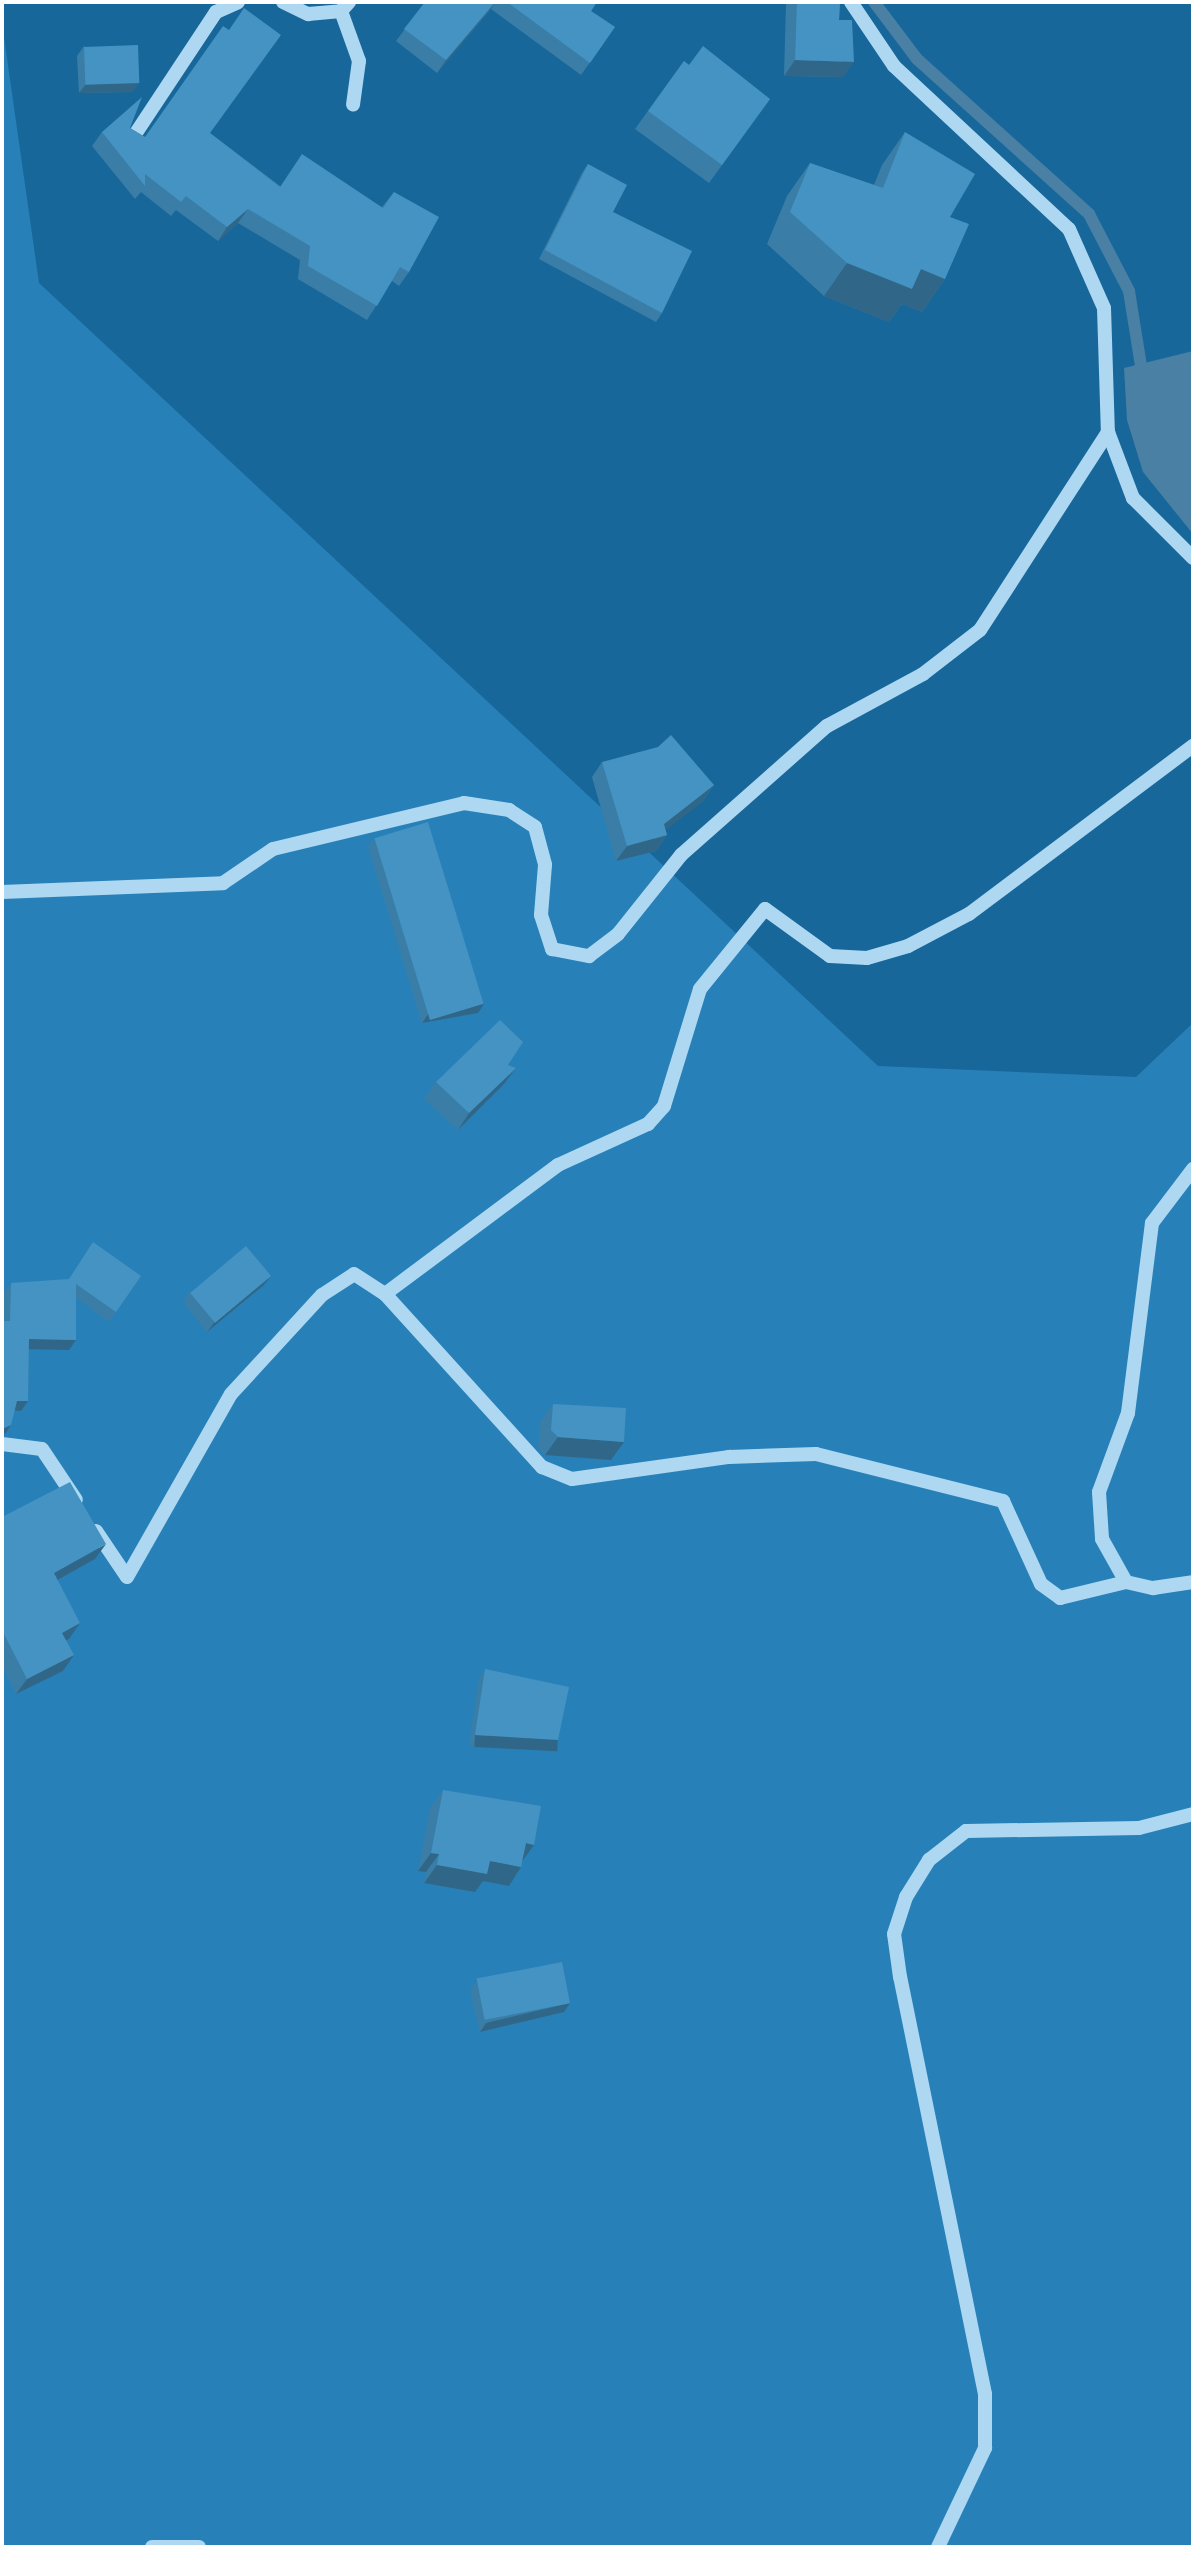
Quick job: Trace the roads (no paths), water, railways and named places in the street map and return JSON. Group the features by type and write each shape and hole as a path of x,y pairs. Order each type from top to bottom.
{"street":[{"path":"130,142 216,12 238,2"},
{"path":"283,2 308,14 345,7 359,61 353,105"},
{"path":"851,2 894,66 1069,229 1104,308 1108,432 1133,498 1193,558"},
{"path":"2,892 223,883 273,849 464,803 509,810 535,827 545,865 541,915 552,949 589,956 618,934 681,855 803,746 923,674 980,630 1108,432"},
{"path":"385,1294 558,1165 648,1124 664,1106 700,989 765,909 830,956 867,958 908,946 969,914 1193,746"},
{"path":"1126,1582 1102,1539 1099,1492 1128,1413 1152,1223 1193,1169"},
{"path":"2,1444 42,1449 127,1577 241,1383 322,1295 354,1274 385,1294 542,1467 572,1479 729,1457 816,1454 1003,1501 1041,1584 1060,1598 1126,1582 1153,1588 1193,1582"},
{"path":"938,2547 985,2448 985,2394 900,1977 894,1934 906,1897 929,1860 966,1831 1139,1828 1193,1814"},
{"path":"152,2547 199,2547"}],"waterway":[{"path":"874,2 917,59 1089,214 1129,291 1143,378"}]}
